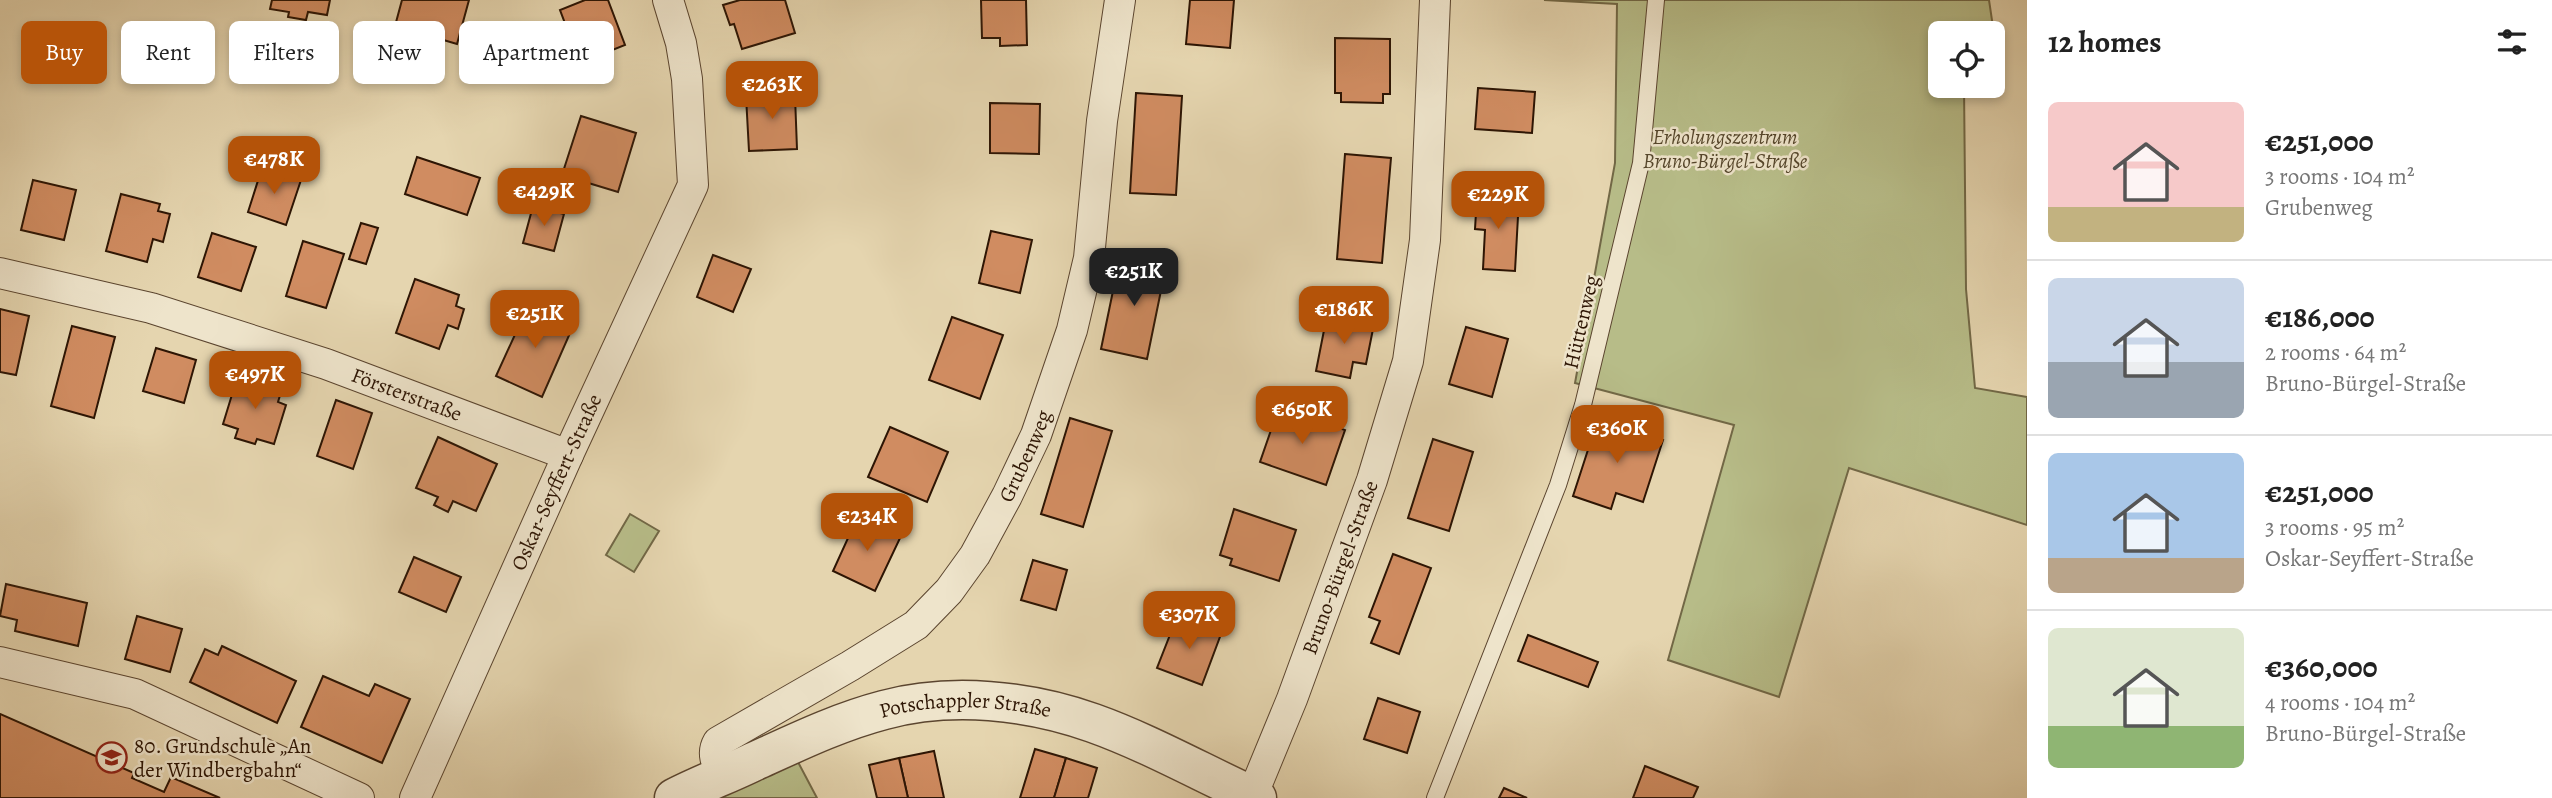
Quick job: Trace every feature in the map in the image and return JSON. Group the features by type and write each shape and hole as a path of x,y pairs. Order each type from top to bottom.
{"street":[{"name":"Oskar-Seyffert-Straße","path":"415,798 693,185 687,79 681,43 668,0"},
{"name":"Grubenweg","path":"723,776 715,759 714,749 718,742 861,660 916,625 948,591 975,555 1007,496 1036,435 1054,385 1072,330 1089,258 1111,48 1120,0"},
{"name":"Bruno-Bürgel-Straße","path":"1254,797 1372,480 1408,361 1425,240 1435,0"},
{"name":"Försterstraße","path":"0,273 151,308 326,365 568,456"},
{"path":"0,662 135,694 359,798"},
{"name":"Potschappler Straße","path":"674,798 837,725 886,709 940,702 979,701 1051,711 1093,723 1254,797"}],"lane":[{"name":"Hüttenweg","path":"1435,798 1558,485 1583,405 1641,163 1656,0"}],"green space":[{"name":"Erholungszentrum Bruno-Bürgel-Straße","path":"1544,0 1989,0 1992,21 1928,21 1928,98 1964,98 1966,289 1975,388 2027,397 2027,525 1849,468 1779,697 1668,660 1734,425 1575,383 1615,163 1617,4"},
{"path":"630,514 659,531 634,572 606,555"},
{"path":"789,745 817,798 674,798"}],"building":[{"path":"272,0 330,0 327,15 308,12 306,20 288,17 289,12 270,9"},
{"path":"402,0 469,0 463,21 459,21 457,44 445,40 445,21 396,21"},
{"path":"585,0 608,0 625,45 614,49 614,21 564,21 560,10"},
{"path":"740,0 785,0 795,33 742,49 734,24 730,25 723,5"},
{"path":"981,0 1026,0 1027,45 1000,46 1000,38 982,38"},
{"path":"1190,0 1234,0 1230,48 1186,44"},
{"path":"1335,38 1390,39 1390,94 1383,94 1383,103 1341,102 1341,93 1335,93"},
{"path":"783,87 783,96 795,96 797,149 749,151 746,96 764,96 764,88"},
{"path":"1478,88 1535,92 1532,133 1475,129"},
{"path":"1136,93 1182,96 1176,195 1130,193"},
{"path":"990,103 1040,104 1039,154 990,153"},
{"path":"581,116 636,133 618,192 562,175"},
{"path":"1345,154 1391,158 1382,263 1337,259"},
{"path":"417,157 480,178 467,215 405,194"},
{"path":"262,168 301,180 286,225 248,212"},
{"path":"33,180 76,190 64,240 21,230"},
{"path":"121,194 160,204 158,211 170,214 163,242 153,239 147,262 106,251"},
{"path":"1477,196 1519,198 1515,271 1483,269 1485,230 1475,229"},
{"path":"533,206 564,214 554,251 523,243"},
{"path":"361,223 378,228 366,264 349,259"},
{"path":"991,231 1032,240 1020,293 979,283"},
{"path":"212,233 256,247 241,291 198,277"},
{"path":"303,241 344,254 326,308 286,296"},
{"path":"713,255 751,269 733,312 697,297"},
{"path":"1120,257 1166,266 1147,359 1101,349"},
{"path":"415,279 459,295 456,306 464,309 458,329 448,325 439,349 396,333"},
{"path":"529,304 574,324 542,397 496,376"},
{"path":"0,309 29,316 16,375 0,372"},
{"path":"1327,315 1374,324 1366,364 1353,362 1350,378 1316,371"},
{"path":"952,317 1003,335 980,399 929,380"},
{"path":"72,326 115,337 94,418 51,406"},
{"path":"1466,327 1508,339 1492,397 1449,384"},
{"path":"156,348 196,360 184,403 143,391"},
{"path":"238,375 282,389 278,402 286,405 274,444 257,439 255,444 235,438 238,429 223,424"},
{"path":"336,400 372,413 353,469 317,456"},
{"path":"1279,407 1345,430 1326,485 1260,462"},
{"path":"1070,418 1112,431 1083,527 1041,514"},
{"path":"1598,419 1663,440 1643,502 1616,493 1611,509 1573,496"},
{"path":"890,427 948,452 927,502 868,477"},
{"path":"438,437 497,464 476,511 453,501 448,512 434,505 438,497 416,488"},
{"path":"1433,439 1473,452 1449,531 1408,518"},
{"path":"1234,509 1296,530 1279,581 1230,565 1232,559 1220,555"},
{"path":"858,516 901,536 875,591 833,571"},
{"path":"1393,554 1431,568 1399,654 1371,643 1380,621 1369,617"},
{"path":"414,557 461,577 446,612 399,592"},
{"path":"1033,560 1067,570 1056,610 1021,600"},
{"path":"6,584 87,603 78,646 15,631 17,620 0,616"},
{"path":"137,616 182,629 170,672 125,659"},
{"path":"1177,617 1221,634 1202,685 1157,668"},
{"path":"1528,635 1598,662 1588,687 1518,661"},
{"path":"222,646 296,681 277,723 190,682 205,649 218,655"},
{"path":"323,676 369,696 375,684 410,699 382,763 301,727"},
{"path":"1378,698 1420,712 1407,753 1364,739"},
{"path":"0,714 134,773 132,778 164,792 171,777 220,798 0,798"},
{"path":"1035,749 1066,758 1054,798 1020,798"},
{"path":"934,751 944,798 908,798 899,758"},
{"path":"899,758 908,798 877,798 869,765"},
{"path":"1066,758 1097,768 1088,798 1054,798"},
{"path":"1645,766 1698,787 1693,798 1633,798"},
{"path":"1504,788 1527,798 1499,798"}],"place":[{"name":"80. Grundschule „An der Windbergbahn“","path":"111,758"}]}
